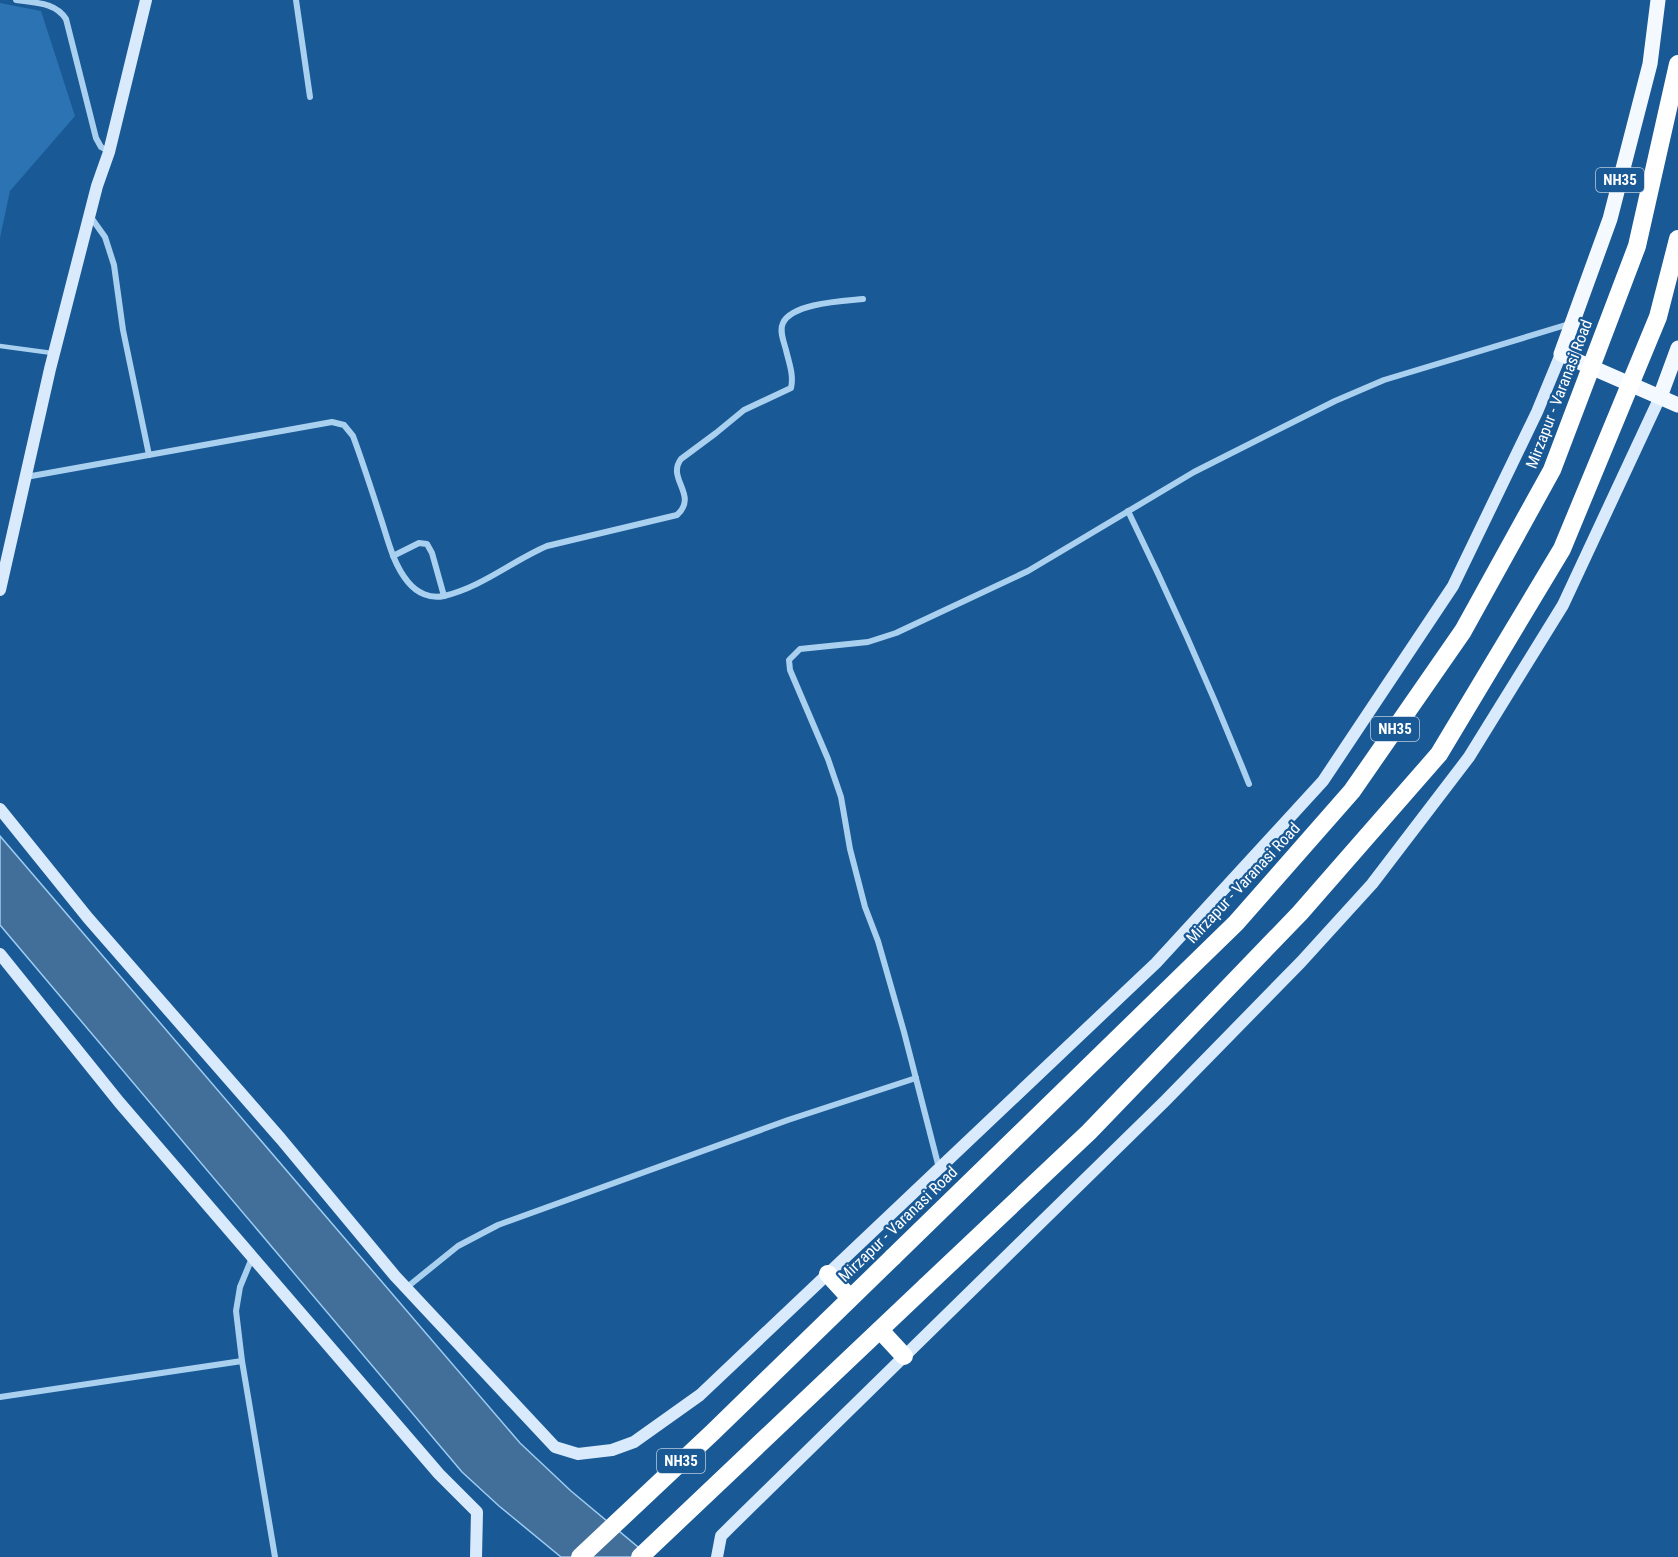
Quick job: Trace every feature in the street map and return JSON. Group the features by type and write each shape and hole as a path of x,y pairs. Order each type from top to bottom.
{"highway":[{"name":"Mirzapur - Varanasi Road","path":"580,1557 782,1365 1236,923 1352,791 1463,631 1552,470 1637,246 1678,64"},
{"name":"NH35","path":"640,1557 1089,1132 1300,913 1439,754 1562,549 1658,317 1678,239"},
{"path":"828,1274 850,1298"},
{"path":"880,1330 904,1356"}],"main road":[{"name":"NH35","path":"1561,354 1610,219 1650,64 1658,0"},
{"path":"1660,397 1678,348"},
{"path":"1561,354 1678,405"}],"street":[{"path":"16,0 52,6 61,11 66,19 96,138 109,152"},
{"path":"0,590 54,353 109,152 146,0"},
{"path":"296,0 310,97"},
{"path":"90,215 105,237 114,265 123,330 149,455"},
{"path":"25,477 332,422 344,425 354,436 393,556 407,582 421,593 434,597 444,596 495,575 528,554 547,546 677,515 684,508 686,500 676,472 676,464 744,410 791,388 793,381 781,331 782,323 787,317 799,309 863,299"},
{"path":"939,1169 884,964 865,908 850,849 841,797 828,759 790,670 789,660 800,649 868,642 930,618 1028,571 1194,472 1335,401 1384,380 1572,323"},
{"path":"0,809 88,918 281,1139 406,1288 555,1447 578,1454 612,1450 634,1442 700,1395 1156,963 1323,781 1453,586 1537,412 1561,354"},
{"path":"717,1557 721,1536 1181,1085 1301,962 1372,884 1469,757 1563,605 1660,397"},
{"path":"1128,512 1214,695 1249,784"},
{"path":"393,556 419,543 427,544 432,552 444,596"},
{"path":"0,954 118,1102 440,1474 477,1512 476,1557"},
{"path":"406,1288 458,1246 498,1225 788,1120 916,1078"},
{"path":"252,1258 240,1287 236,1311 275,1557"},
{"path":"0,1397 242,1360"}],"lane":[{"path":"0,346 54,353"}],"shaded area":[{"path":"0,3 41,11 75,116 10,191 0,238"},
{"path":"0,836 520,1443 571,1491 650,1557 561,1557 462,1472 0,925"}]}
